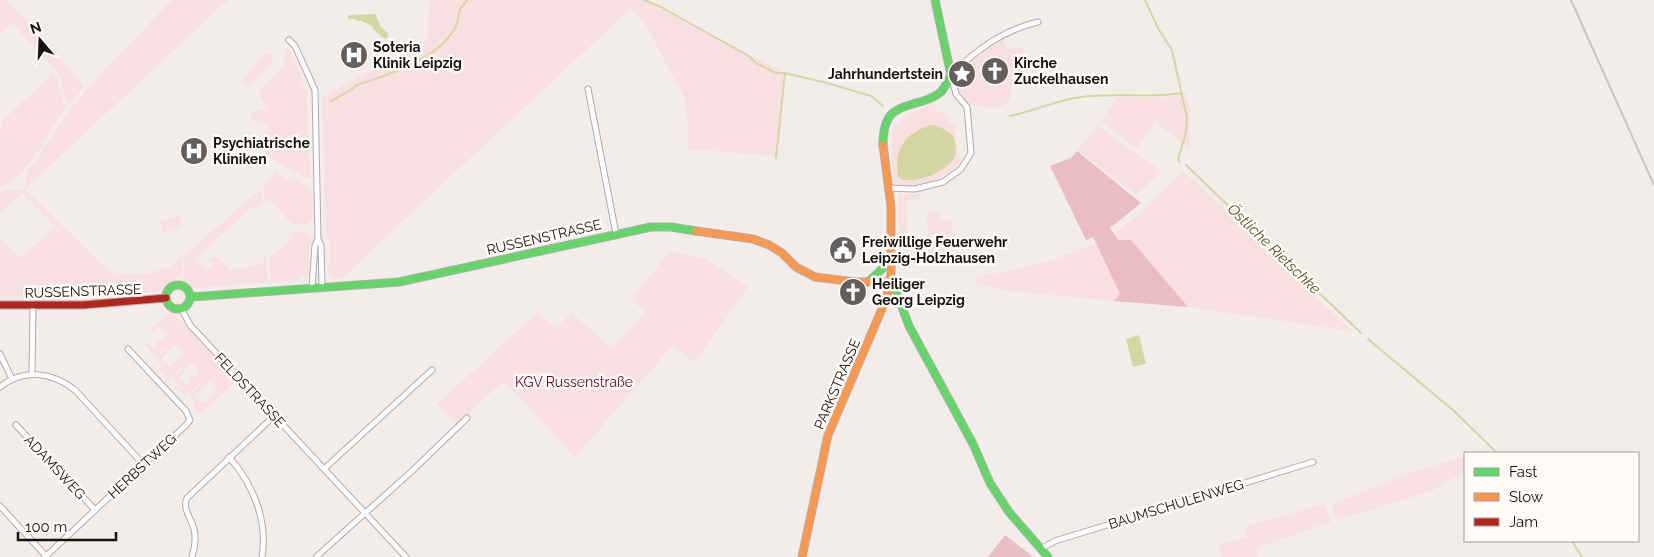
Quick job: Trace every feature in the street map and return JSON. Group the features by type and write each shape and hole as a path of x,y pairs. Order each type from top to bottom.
{"street":[{"path":"888,188 913,190 947,180 961,168 971,153 967,107 956,94 935,0"},
{"path":"1038,22 1018,28 996,38 979,49 951,75 938,94 928,100 894,110 889,114 884,131 884,166 890,199 891,282 909,326 973,444 990,483 1009,512 1048,557"},
{"path":"289,40 295,46 315,90 318,239 321,252 322,287"},
{"path":"588,89 616,234"},
{"name":"RUSSENSTRASSE","path":"191,297 398,282 652,227 671,227 753,239 769,244 782,253 796,267 815,277 868,282 891,282"},
{"path":"312,288 315,245 318,239"},
{"path":"868,282 882,269 891,257"},
{"name":"PARKSTRASSE","path":"802,557 828,435 887,297 891,282"},
{"path":"178,284 188,289 191,297 188,304 181,308 172,307 166,298 170,288 178,284"},
{"name":"RUSSENSTRASSE","path":"0,306 129,303 166,298"},
{"path":"32,374 33,306"},
{"name":"FELDSTRASSE","path":"181,308 190,325 406,557"},
{"name":"HERBSTWEG","path":"45,556 190,420 188,414 128,349"},
{"path":"0,354 12,379"},
{"path":"324,469 432,370"},
{"path":"0,387 12,379 32,374 50,376 62,382 75,390 144,465"},
{"path":"192,557 195,531 186,510 185,501 189,494 274,416"},
{"path":"317,557 411,472 467,418"},
{"name":"ADAMSWEG","path":"16,425 95,510"},
{"path":"228,458 245,477 257,503 263,536 262,557"},
{"name":"BAUMSCHULENWEG","path":"1040,549 1055,541 1313,462"},
{"path":"0,506 45,556"}],"green space":[{"path":"0,0 7,0 82,83 84,88 67,106 60,75 12,23 0,33"},
{"path":"172,0 228,0 25,189 27,171 71,108 116,57"},
{"path":"430,0 643,0 785,73 777,156 689,149 686,101 644,22 631,8 341,279 330,278 328,267 331,253 326,236 322,97 427,41"},
{"path":"1000,39 1004,39 1006,49 1024,47 1012,80 1009,100 1006,104 996,107 968,104 959,93 956,83 958,74 971,58"},
{"path":"289,49 299,69 307,97 310,178 305,178 264,154 268,148 269,141 265,140 269,125 252,121 250,113 267,108 258,93 283,66 286,50"},
{"path":"267,53 273,57 272,63 248,88 246,84 241,82 263,55"},
{"path":"53,73 57,77 65,109 28,165 19,175 0,187 1,122"},
{"path":"1185,92 1190,108 1189,149 1156,122 1137,148 1101,122 1116,98 1171,97"},
{"path":"935,103 937,112 949,115 949,123 955,123 957,150 961,159 951,171 935,180 900,186 893,180 892,174 892,134 899,122 909,114"},
{"path":"1098,126 1161,171 1137,195 1078,150"},
{"path":"278,169 277,174 288,181 292,177 310,188 312,192 313,220 307,224 293,225 270,201 265,201 264,186"},
{"path":"1183,171 1352,331 1188,307 1131,240 1118,240 1114,234 1139,214"},
{"path":"0,190 26,190 103,266 112,272 146,274 171,266 183,255 181,276 169,283 163,290 123,295 0,297 0,238 20,258 56,227 22,193 0,213"},
{"path":"259,190 261,191 262,204 256,209 253,206 195,259 206,270 213,264 209,260 214,256 230,270 255,266 259,263 262,265 265,263 262,259 266,256 268,282 195,288 183,280 185,255"},
{"path":"920,194 921,199 906,200 907,238 911,238 911,242 924,242 924,238 928,237 927,212 940,211 941,221 952,220 953,251 933,255 899,249 898,195"},
{"path":"179,215 183,226 163,234 160,222"},
{"path":"291,232 304,232 314,238 309,252 310,274 297,280 271,282 269,258 293,238 289,234"},
{"path":"1096,243 1120,294 1114,301 1011,291 976,284 977,277 1051,261"},
{"name":"KGV Russenstraße","path":"670,251 707,259 748,287 695,362 672,346 575,457 504,381 456,424 437,404 538,312 555,328 572,313 611,348 646,313 631,299"},
{"path":"123,297 124,301 83,303 0,302 0,299"},
{"path":"171,311 236,381 197,417 200,414 194,406 190,408 195,402 189,395 199,386 202,389 194,397 204,403 208,400 206,398 216,393 217,388 210,381 203,388 199,384 182,399 184,396 178,389 173,390 178,385 172,378 183,368 185,370 178,379 187,385 191,382 189,380 199,374 200,370 193,363 186,369 183,366 166,382 167,378 161,371 157,372 162,366 156,359 166,350 168,352 161,360 170,366 184,353 176,345 169,351 166,348 149,363 155,356 142,342 144,340 146,344 148,343 154,348 160,339 162,341 165,338 166,334 159,326 152,333 150,331"},
{"path":"1464,456 1464,473 1444,482 1432,491 1337,520 1333,504 1407,474"},
{"path":"1324,504 1331,522 1261,546 1257,549 1257,557 1222,557 1218,545 1247,537 1244,527"}],"shaded area":[{"path":"375,14 381,27 388,33 387,39 380,36 369,24 351,18 351,21 348,18 351,15"},
{"path":"931,125 940,127 953,135 956,150 954,158 944,168 928,176 911,180 904,180 898,177 898,159 903,144 914,133"},
{"path":"1077,151 1141,203 1110,228 1118,240 1131,240 1188,307 1114,301 1120,294 1096,243 1093,237 1086,240 1050,166 1071,158"},
{"path":"1139,335 1146,364 1133,367 1126,339"},
{"path":"1005,535 1032,556 988,557"}],"waterway":[{"path":"330,102 357,85 398,71 437,49 455,28 460,9 467,0"},
{"name":"Östliche Rietschke","path":"644,0 659,6 776,73 785,73 827,83 871,96 883,106"},
{"path":"1145,0 1159,30 1172,50 1187,118 1186,132 1178,160 1180,162"},
{"path":"776,158 785,73"},
{"name":"Östliche Rietschke","path":"1010,116 1081,97 1170,95 1182,93"},
{"name":"Östliche Rietschke","path":"1186,165 1361,333"},
{"name":"Östliche Rietschke","path":"1368,339 1454,411 1496,452"},
{"name":"Östliche Rietschke","path":"1573,542 1582,557"}],"railway":[{"path":"1571,0 1654,185"}],"traffic: fast":[{"path":"883,145 885,125 892,114 941,92 951,75 935,0"},
{"path":"191,297 399,282 651,227 671,227 696,231"},
{"path":"868,282 891,257"},
{"path":"891,282 909,326 973,444 990,483 1009,512 1048,557"},
{"path":"178,285 187,288 190,297 187,306 178,309 169,306 166,297 169,288 178,285"}],"traffic: slow":[{"path":"802,557 828,435 887,297 891,273 891,206 883,145"},
{"path":"696,231 753,239 769,245 782,253 796,267 815,277 855,282 891,282"}],"traffic: jam":[{"path":"0,305 83,305 166,298"}],"place":[{"name":"Soteria Klinik Leipzig","path":"354,55"},
{"name":"Kirche Zuckelhausen","path":"995,71"},
{"name":"Jahrhundertstein","path":"962,74"},
{"name":"Psychiatrische Kliniken","path":"194,151"},
{"name":"Freiwillige Feuerwehr Leipzig-Holzhausen","path":"843,250"},
{"name":"Heiliger Georg Leipzig","path":"853,292"}]}
